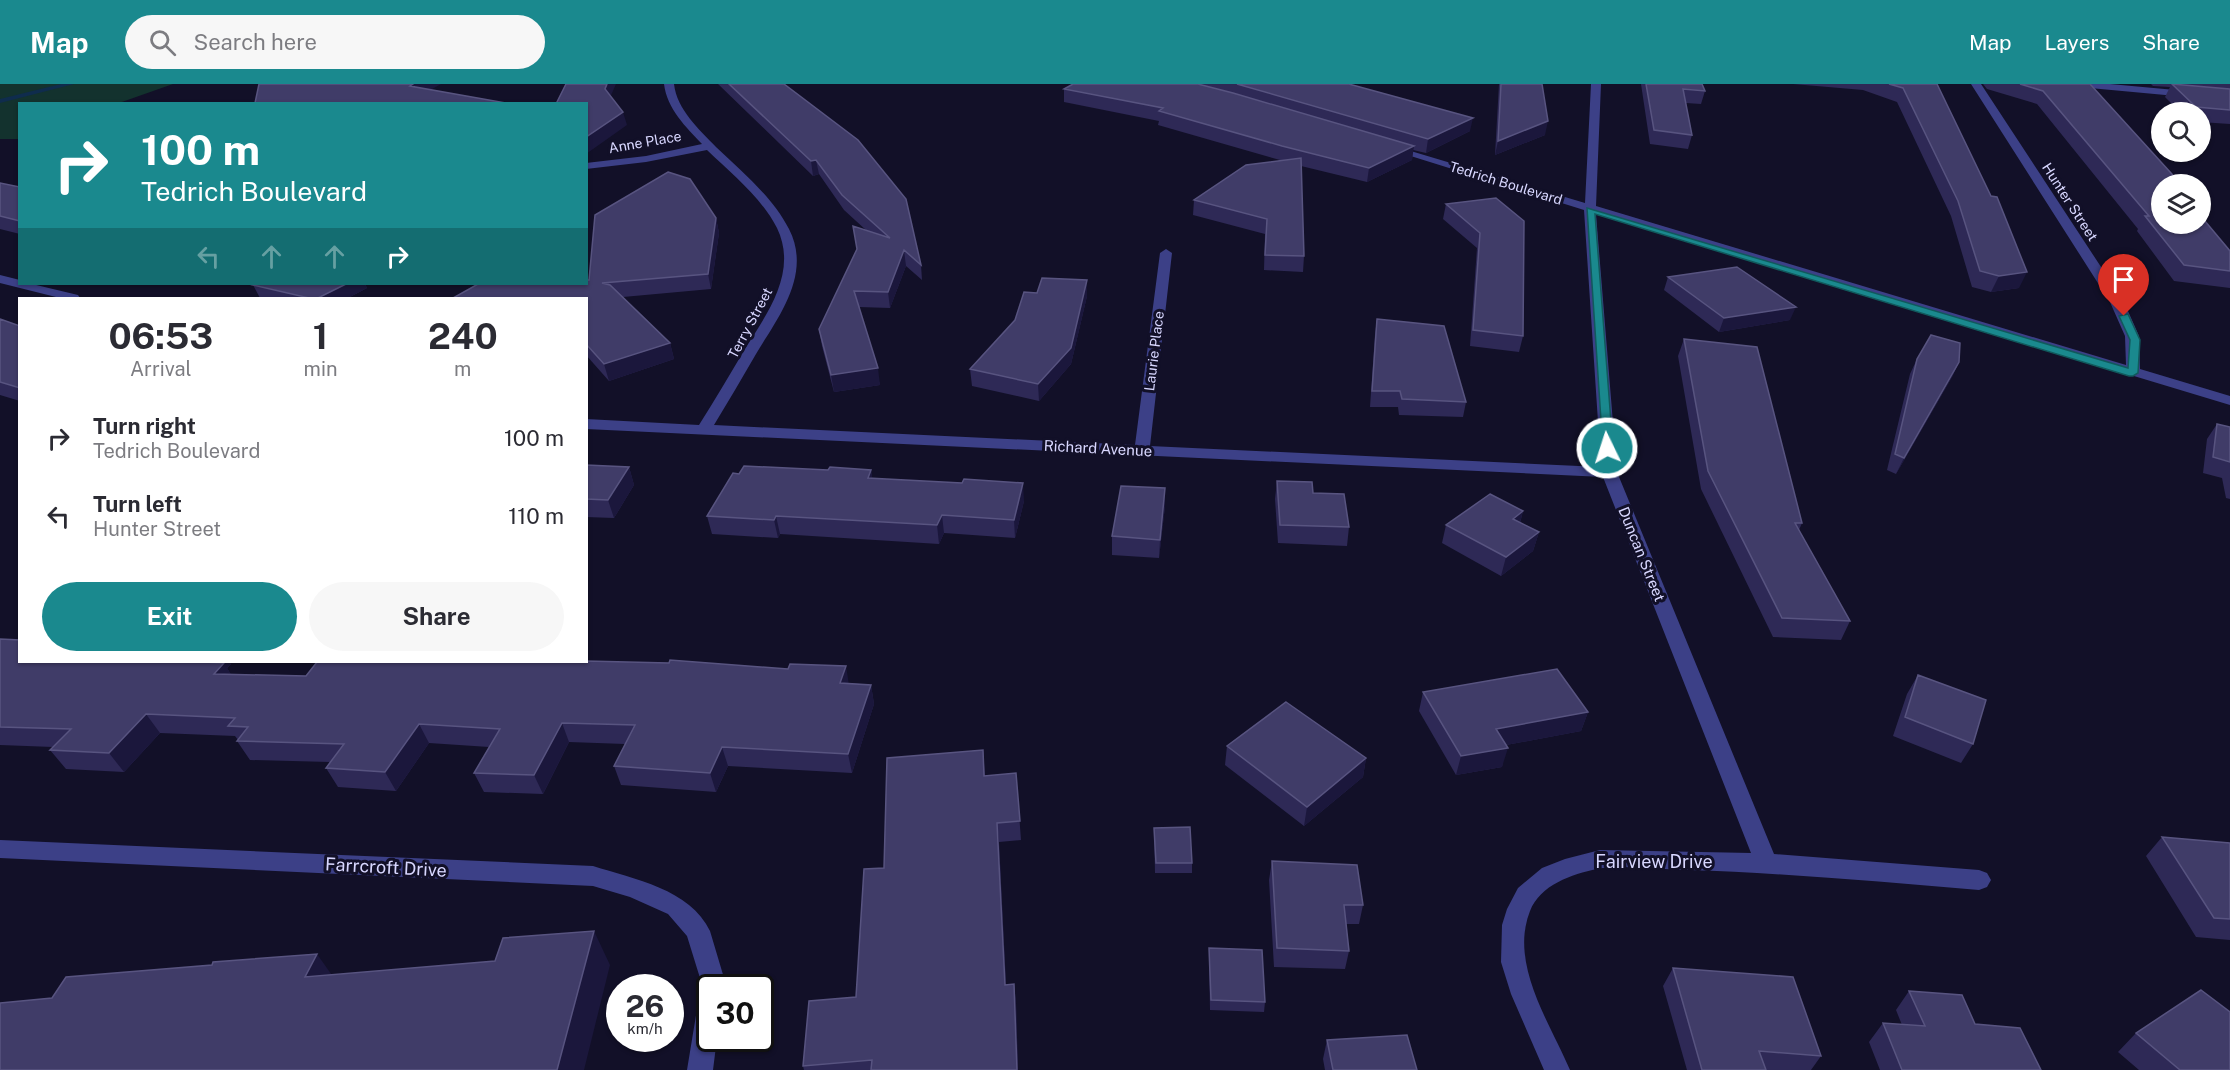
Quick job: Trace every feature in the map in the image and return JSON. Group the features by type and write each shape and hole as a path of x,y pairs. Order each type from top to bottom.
{"street":[{"name":"Terry Street","path":"669,84 668,94 672,103 709,146 762,198 782,225 790,250 790,273 783,298 704,430"},
{"name":"Duncan Street","path":"1596,84 1590,210 1609,472 1766,863"},
{"name":"Hunter Street","path":"1976,84 2116,302 2132,331 2135,340 2133,373"},
{"path":"2079,84 2230,98"},
{"name":"Tedrich Boulevard","path":"1377,144 2230,401"},
{"name":"Anne Place","path":"588,166 646,159 709,146"},
{"name":"Laurie Place","path":"1142,450 1166,253"},
{"path":"0,279 18,284"},
{"path":"23,285 69,297"},
{"name":"Richard Avenue","path":"588,424 1609,472"},
{"name":"Farrcroft Drive","path":"0,849 593,876 636,890 676,907 698,931 711,974"},
{"name":"Fairview Drive","path":"1557,1070 1514,966 1512,930 1522,899 1546,875 1574,864 1600,859 1766,863 1979,880"},
{"path":"700,1070 702,1052"}],"green space":[{"path":"0,84 173,84 122,102 18,102 18,139 0,139"}],"building":[{"path":"259,84 413,84 410,86 500,102 255,102"},
{"path":"566,84 607,84 605,89 623,112 588,136 588,102 557,102"},
{"path":"729,84 784,84 858,140 906,199 921,265 904,250 888,292 854,291 878,368 831,375 819,329 857,249 853,226 890,238 842,195 816,160 811,161"},
{"path":"1073,84 1198,84 1414,146 1369,168 1159,111 1163,108 1064,89"},
{"path":"1237,84 1349,84 1473,118 1428,139"},
{"path":"1501,84 1542,84 1548,121 1498,141"},
{"path":"1646,84 1702,84 1705,91 1683,89 1692,135 1654,130"},
{"path":"1889,84 1937,84 1991,196 1997,197 2027,272 1999,276 1980,271 1958,201 1903,88"},
{"path":"2020,84 2090,84 2151,151 2151,162 2161,162 2172,174 2151,174 2151,224 2145,216 2149,216 2043,91"},
{"path":"2172,84 2230,89 2230,110 2211,108 2211,102 2191,102"},
{"path":"1301,158 1304,256 1265,255 1267,219 1194,200 1246,165"},
{"path":"668,172 690,179 716,218 708,274 602,283 610,285 670,343 604,364 588,346 588,297 455,297 476,285 588,285 595,215"},
{"path":"0,183 18,187 18,220 0,216"},
{"path":"1496,198 1524,221 1523,336 1473,330 1480,233 1446,204"},
{"path":"2211,228 2230,251 2230,271 2184,265 2159,234 2211,234"},
{"path":"1737,267 1796,307 1724,318 1668,277"},
{"path":"1042,278 1087,280 1071,348 1038,384 970,369 1015,320 1024,292 1037,293"},
{"path":"253,285 344,285 320,297 305,297"},
{"path":"0,319 18,325 18,387 0,382"},
{"path":"1377,319 1444,326 1466,402 1402,399 1400,391 1372,391"},
{"path":"1931,335 1960,343 1959,362 1904,458 1895,454 1917,359"},
{"path":"1684,339 1757,347 1802,523 1795,523 1850,621 1782,618 1708,471"},
{"path":"2217,424 2230,427 2230,462 2213,457"},
{"path":"588,465 629,467 608,500 588,499"},
{"path":"744,466 871,470 868,478 962,483 964,479 1023,483 1014,520 942,515 937,525 776,516 774,520 707,516 733,473 739,474"},
{"path":"1277,481 1312,482 1313,493 1344,494 1349,527 1280,525"},
{"path":"1121,486 1165,488 1160,540 1112,536"},
{"path":"1490,494 1523,511 1513,519 1539,532 1506,557 1446,525"},
{"path":"0,639 18,640 18,663 224,663 214,674 306,676 316,663 588,663 588,661 669,663 670,660 788,669 790,664 846,666 840,683 871,685 848,754 722,747 710,773 614,766 635,725 562,723 534,775 474,773 500,729 419,724 385,772 326,768 344,744 237,741 248,727 228,726 235,718 146,714 109,753 50,750 71,729 0,727"},
{"path":"1557,669 1588,712 1496,729 1508,748 1461,756 1423,692"},
{"path":"1918,675 1986,700 1973,744 1905,717"},
{"path":"1286,702 1366,758 1307,807 1227,746"},
{"path":"983,750 984,776 1016,773 1020,821 997,823 1005,985 1014,984 1017,1070 871,1070 872,1060 803,1066 809,1001 856,997 864,869 884,868 887,758"},
{"path":"1190,827 1192,863 1156,863 1154,828"},
{"path":"2162,837 2230,843 2230,919 2214,918"},
{"path":"1272,861 1357,865 1363,905 1344,905 1349,951 1277,948"},
{"path":"594,931 557,1070 0,1070 0,1003 52,998 66,977 317,954 305,977 495,961 503,938"},
{"path":"1209,948 1262,950 1265,1002 1211,1000"},
{"path":"1673,968 1793,977 1821,1056 1759,1051 1766,1070 1702,1070"},
{"path":"2201,990 2230,1012 2230,1070 2180,1070 2136,1033"},
{"path":"1909,991 1962,995 1975,1024 2020,1028 2041,1070 1902,1070 1883,1023 1925,1026"},
{"path":"1407,1035 1417,1070 1333,1070 1327,1040"}],"waterway":[{"path":"0,101 70,84"}],"route":[{"path":"1607,448 1590,210 2133,373 2135,340 2124,316"}]}
